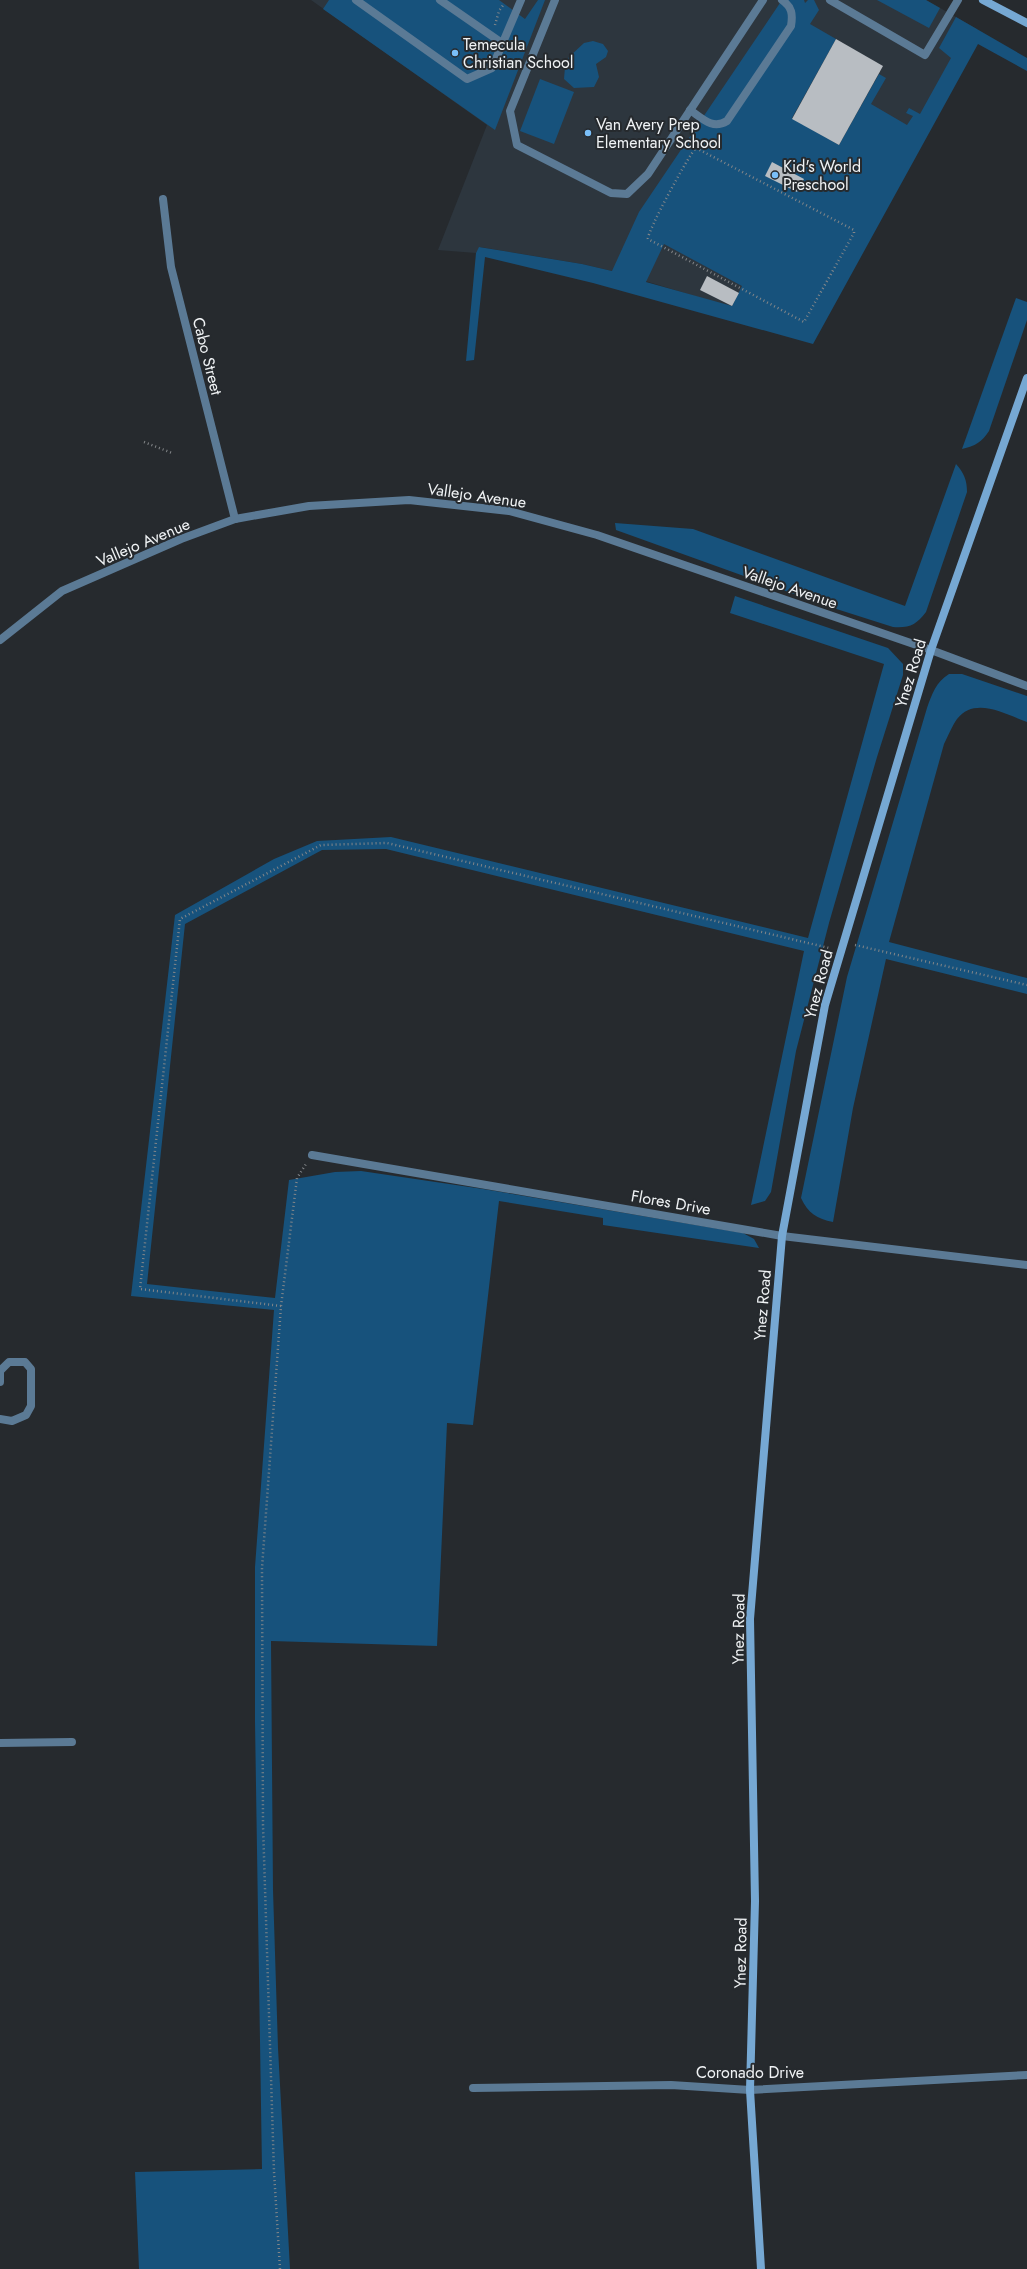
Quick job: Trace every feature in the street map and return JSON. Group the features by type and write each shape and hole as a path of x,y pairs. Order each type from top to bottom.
{"main road":[{"path":"983,0 1027,23"},
{"name":"Ynez Road","path":"761,2269 750,2090 755,1900 750,1619 782,1236 825,1005 931,650 1027,378"}],"street":[{"path":"356,0 467,79 492,68 521,0"},
{"path":"440,0 502,43"},
{"path":"555,0 510,111 517,145 610,193 627,194 648,174 763,0"},
{"path":"690,110 712,125 721,125 727,121 791,26 793,14 788,4 782,0"},
{"path":"830,0 925,55 958,0"},
{"name":"Cabo Street","path":"163,199 171,268 235,519"},
{"name":"Vallejo Avenue","path":"0,640 62,591 181,540 235,519 308,506 409,500 509,511 597,535 931,650 1027,686"},
{"name":"Flores Drive","path":"312,1155 782,1236 1027,1265"},
{"path":"0,1382 0,1371 9,1362 25,1362 31,1369 31,1406 26,1415 12,1421 0,1419"},
{"path":"0,1743 72,1742"},
{"name":"Coronado Drive","path":"473,2088 671,2085 750,2090 1027,2075"}],"path":[{"path":"495,28 499,11 506,0"},
{"path":"696,148 850,227 854,233 804,322 650,242 647,237 657,216 696,148"},
{"path":"144,442 172,453"},
{"path":"281,1306 140,1289 180,919 320,845 387,843 822,948 842,948 856,945 1027,986"},
{"path":"280,2269 274,2157 264,1825 262,1568 281,1306 297,1178 312,1155"}],"shaded area":[{"path":"311,0 926,0 977,29 807,330 612,271 582,264 480,247 476,253 438,250 487,125"},
{"name":"Temecula Christian School","path":"329,0 499,0 525,19 538,0 545,0 495,130 323,9"},
{"name":"Kid's World Preschool","path":"782,0 804,0 805,3 808,0 814,0 819,10 810,24 836,39 792,118 839,145 879,74 886,78 871,104 907,125 913,116 906,113 909,108 920,114 951,58 939,48 956,17 1027,58 1027,71 978,44 813,344 593,283 485,257 474,360 466,361 476,253 479,247 582,264 612,271 639,212","holes":["664,244 742,286 732,306 646,282"]},
{"path":"877,0 926,0 940,8 929,28"},
{"path":"593,41 603,44 608,51 606,57 596,64 599,77 594,87 574,88 564,79 565,67 569,57 584,43"},
{"path":"540,79 574,92 554,144 520,131"},
{"path":"1016,298 1027,302 1027,320 989,431 978,443 962,449"},
{"path":"956,464 964,477 967,492 926,612 916,623 904,627 893,627 827,606 616,530 615,523 693,529 905,606"},
{"path":"735,596 888,648 903,664 903,675 877,757 829,923 796,1051 771,1192 765,1201 751,1205 804,951 386,849 322,850 185,924 147,1284 275,1298 289,1180 335,1172 361,1171 483,1189 743,1233 754,1239 759,1248 603,1225 603,1218 499,1201 473,1425 447,1423 437,1646 271,1641 273,1890 278,2048 290,2269 139,2269 135,2172 262,2169 255,1722 255,1567 274,1310 131,1296 175,915 274,859 317,841 391,837 808,938 884,664 730,613"},
{"path":"949,674 962,674 1027,696 1027,722 1000,711 981,708 964,712 955,722 944,744 889,942 1027,978 1027,994 886,959 853,1108 833,1222 822,1219 810,1211 801,1198 847,977 927,708 938,685"}],"building":[{"path":"836,39 883,66 839,145 792,119"},
{"path":"772,162 804,179 797,192 765,176"},
{"path":"707,276 739,293 732,306 700,290"}],"place":[{"name":"Temecula Christian School","path":"455,53"},
{"name":"Van Avery Prep Elementary School","path":"588,133"},
{"name":"Kid's World Preschool","path":"775,175"}]}
